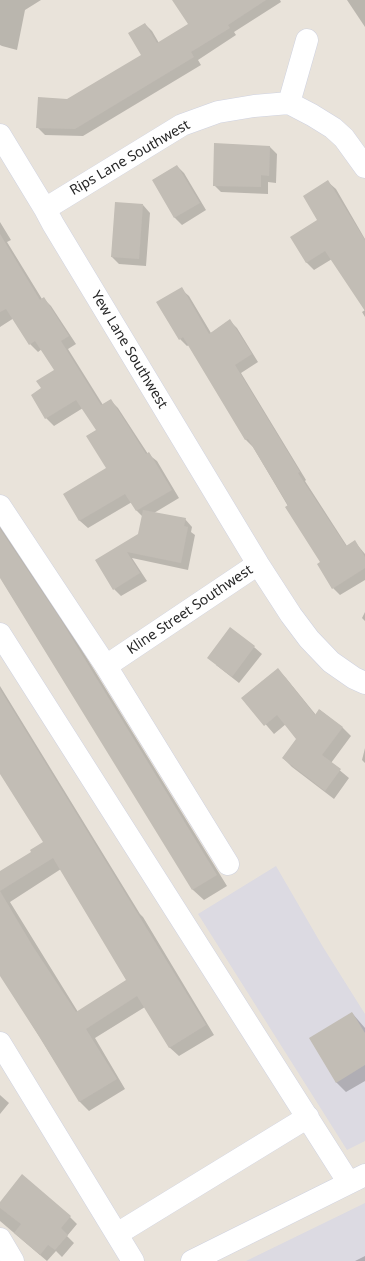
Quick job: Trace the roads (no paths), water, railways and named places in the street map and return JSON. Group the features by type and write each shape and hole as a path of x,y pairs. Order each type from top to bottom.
{"street":[{"path":"307,40 288,103 333,128 344,138 365,167"},
{"name":"Rips Lane Southwest","path":"45,209 182,125 218,112 254,106 288,103"},
{"name":"Yew Lane Southwest","path":"0,136 258,564"},
{"path":"0,506 106,666 228,864"},
{"name":"Kline Street Southwest","path":"106,666 258,564 291,615 309,639 331,662 354,678 365,683"},
{"path":"0,634 308,1117 357,1179 192,1261"},
{"path":"0,1042 133,1261"},
{"path":"117,1234 308,1117"},
{"path":"0,1239 13,1261"}]}
